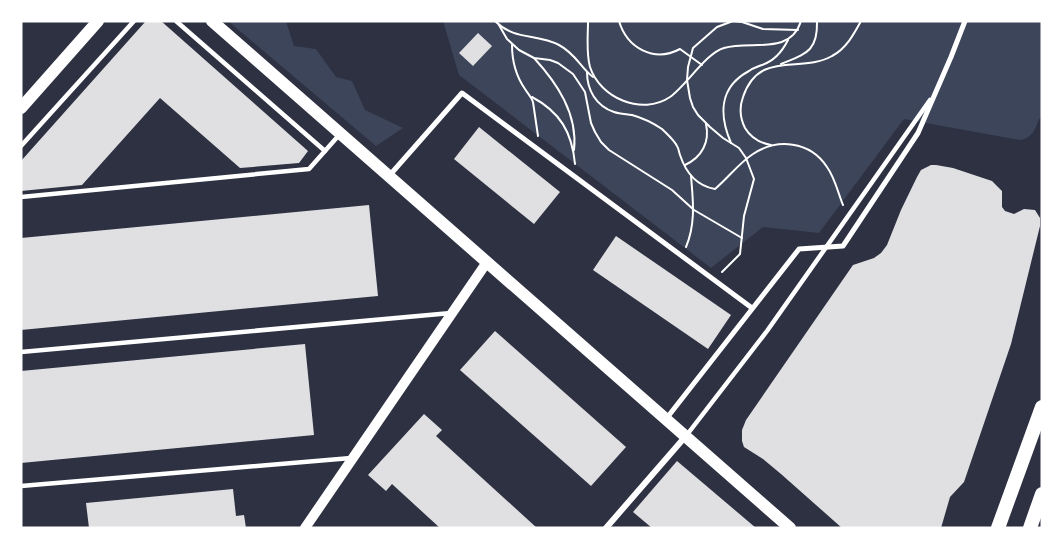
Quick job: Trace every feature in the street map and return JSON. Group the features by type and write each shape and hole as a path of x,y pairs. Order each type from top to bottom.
{"main road":[{"path":"21,108 98,21"},
{"path":"212,21 790,528"},
{"path":"998,528 1042,407"},
{"path":"1030,528 1042,494"}],"street":[{"path":"666,419 799,249 843,246 918,133 964,21"},
{"path":"389,176 462,93 752,308"},
{"path":"305,528 487,262"},
{"path":"606,528 686,436"}],"lane":[{"path":"21,146 134,21"},
{"path":"176,21 325,152"},
{"path":"686,436 767,331 929,102 940,82"},
{"path":"21,197 309,169 340,134"},
{"path":"21,352 453,313"},
{"path":"21,486 353,457"}],"path":[{"path":"495,21 514,34 541,38 561,46 595,78"},
{"path":"588,21 588,59 595,78 601,86 617,98 642,105 664,100 676,92 722,48 779,43 798,30 801,21"},
{"path":"619,21 630,41 643,51 664,56 680,49 702,65"},
{"path":"714,280 741,254 744,216 754,178 739,148 706,124 693,107 687,80 693,48 717,27 733,21 763,29 798,30"},
{"path":"771,145 758,141 747,131 740,109 745,92 749,84 762,72 803,55 811,48 816,39 817,21"},
{"path":"777,65 817,63 835,55 849,40 861,21"},
{"path":"499,25 502,33 512,45 534,58 553,80 565,102 575,132 577,178"},
{"path":"731,143 722,109 731,86 744,74 775,58 789,38"},
{"path":"512,45 516,73 525,90 556,115 567,132 574,150"},
{"path":"534,58 558,63 573,74 585,92 591,123 602,142 619,156 672,190 694,210 742,237"},
{"path":"587,72 588,86 600,104 613,112 643,119 663,130 677,146 684,165 704,187 715,189 746,158 762,148 780,143 798,145 815,154 828,168 849,215"},
{"path":"531,97 535,109 539,150"},
{"path":"684,165 698,158 705,146 708,131 706,124"},
{"path":"681,256 691,235 694,210 692,176"}],"shaded area":[{"path":"228,21 286,21 294,46 316,49 336,77 352,81 365,110 403,128 376,146"},
{"path":"443,21 1042,21 1042,117 1030,135 1020,140 904,119 819,233 763,227 711,268 459,75"}],"building":[{"path":"161,21 308,151 299,163 240,168 160,98 82,185 21,191 21,161 145,22"},
{"path":"478,33 492,46 473,66 459,53"},
{"path":"479,127 560,192 534,224 454,159"},
{"path":"931,165 953,168 992,181 1002,191 1002,207 1005,211 1014,214 1024,209 1035,210 1040,218 1040,226 1011,344 964,482 950,497 941,528 842,528 763,459 744,447 742,430 746,420 853,265 874,258 887,245 917,177 921,170"},
{"path":"369,205 378,296 21,330 21,238"},
{"path":"616,236 731,315 708,349 593,270"},
{"path":"495,331 626,447 591,486 460,370"},
{"path":"305,344 314,435 21,463 21,371"},
{"path":"424,414 442,430 436,436 537,528 440,528 392,484 386,491 368,475"},
{"path":"677,461 756,528 652,528 633,512"},
{"path":"233,489 236,516 244,515 246,528 89,528 86,503"}]}
